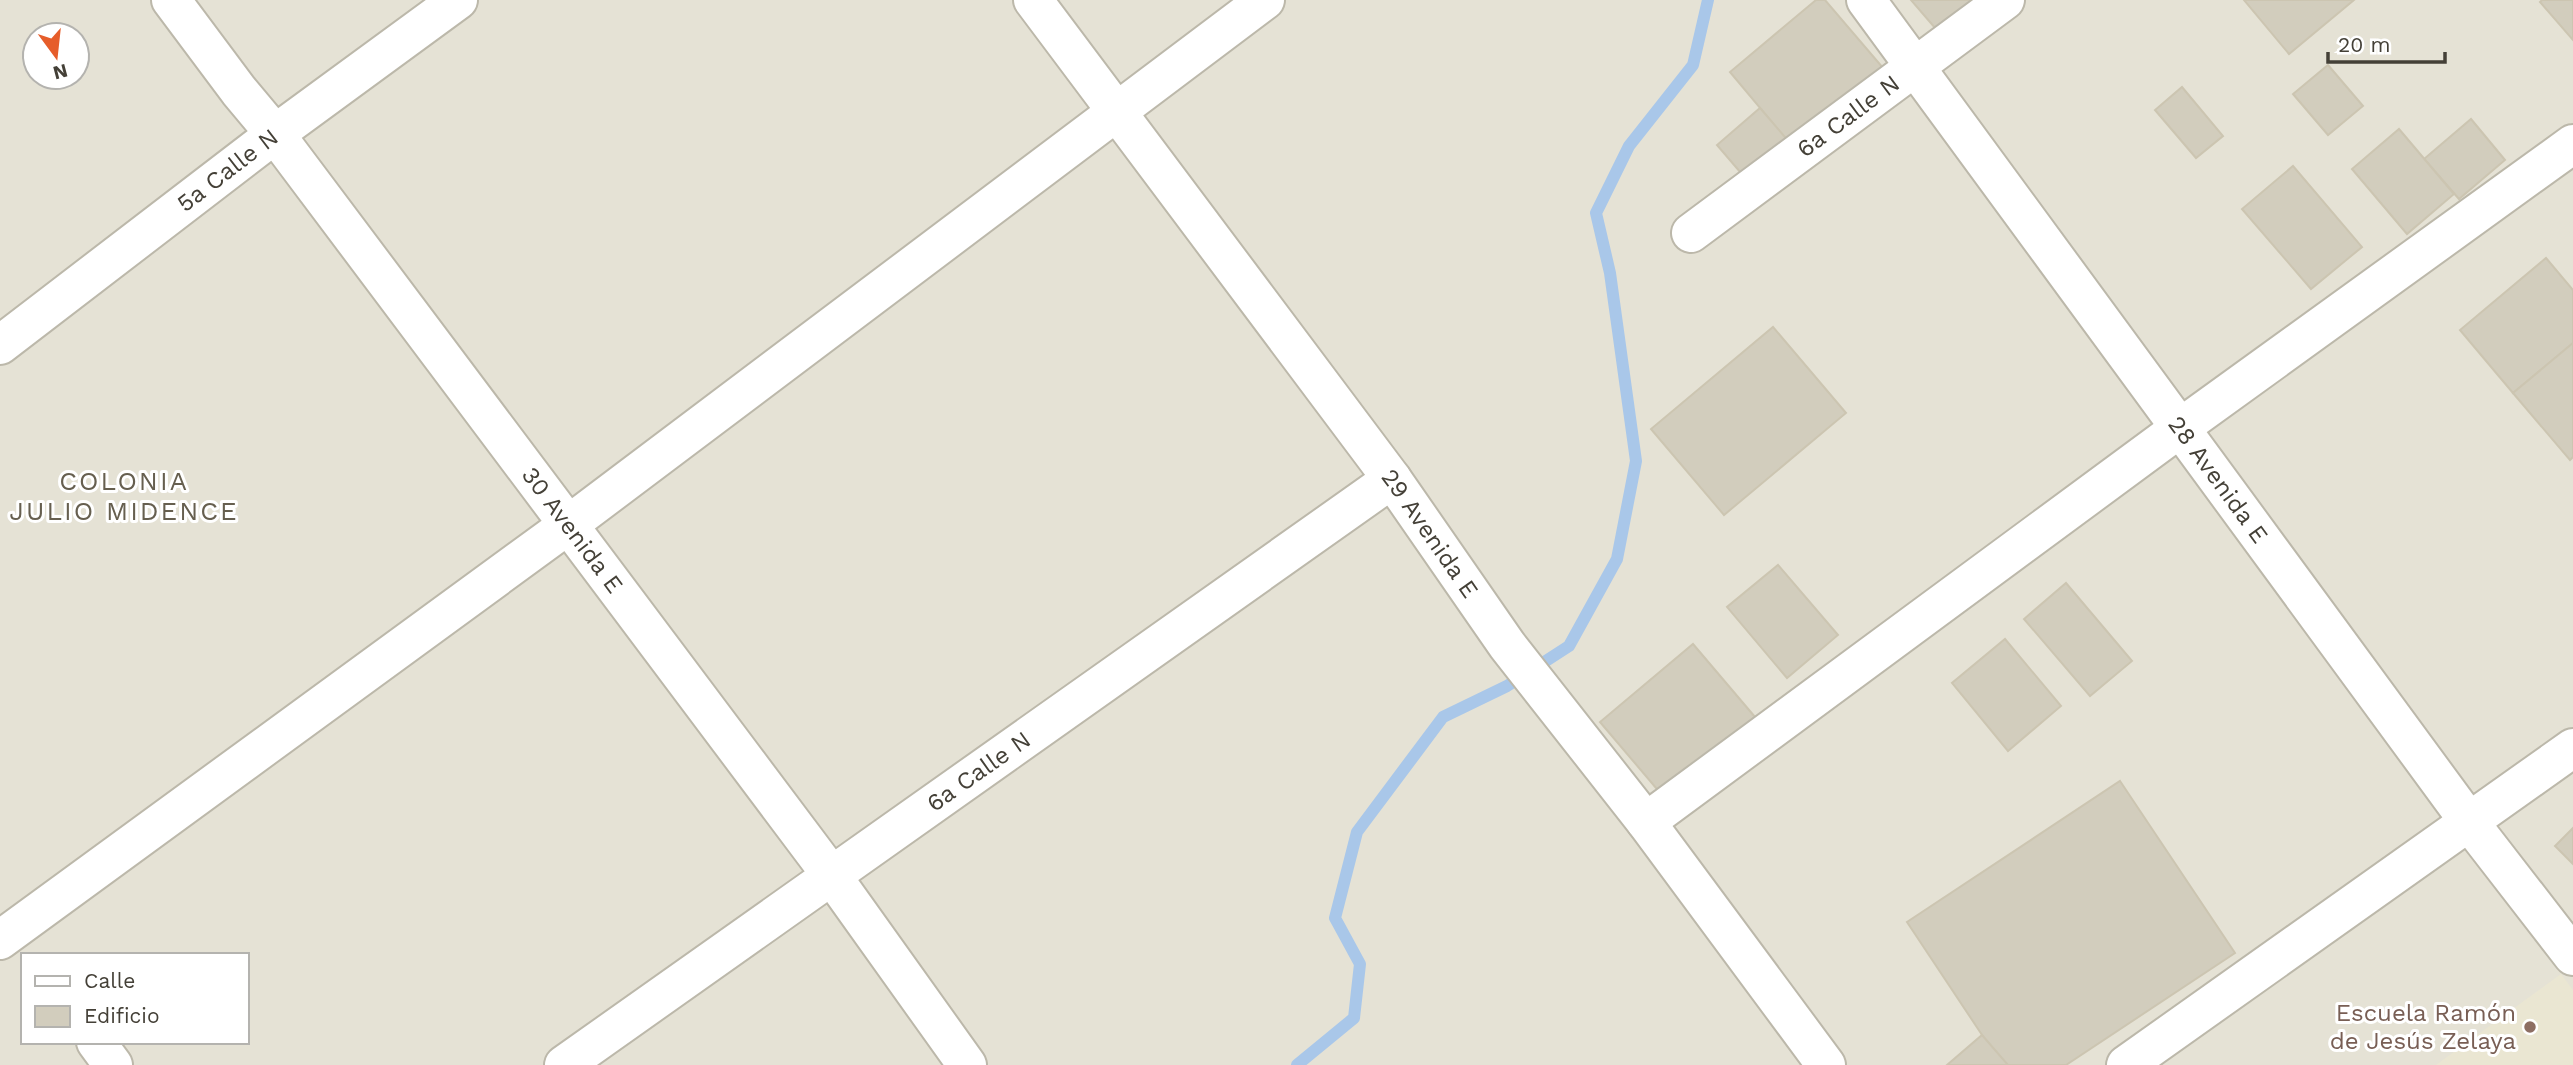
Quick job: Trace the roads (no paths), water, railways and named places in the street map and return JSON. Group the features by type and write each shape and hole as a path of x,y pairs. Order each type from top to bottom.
{"street":[{"name":"30 Avenida E","path":"171,0 275,134 832,876 967,1065"},
{"name":"5a Calle N","path":"0,345 275,134 458,0"},
{"name":"29 Avenida E","path":"1033,0 1392,480 1507,645 1646,821 1826,1065"},
{"path":"11,934 568,525 1265,0"},
{"name":"28 Avenida E","path":"1866,0 2470,823 2573,956"},
{"name":"6a Calle N","path":"1691,233 2005,0"},
{"path":"1646,821 2180,428 2573,144"},
{"name":"6a Calle N","path":"564,1065 1392,480"},
{"path":"2126,1065 2573,748"},
{"path":"97,1044 113,1065"}],"waterway":[{"path":"1297,1065 1354,1018 1360,964 1335,918 1357,832 1443,717 1507,686 1569,646 1617,559 1636,461 1610,273 1596,213 1629,146 1693,65 1708,0"}],"place":[{"name":"Escuela Ramón de Jesús Zelaya","path":"2530,1027"}],"district":[{"name":"COLONIA JULIO MIDENCE","path":"124,496"}]}
